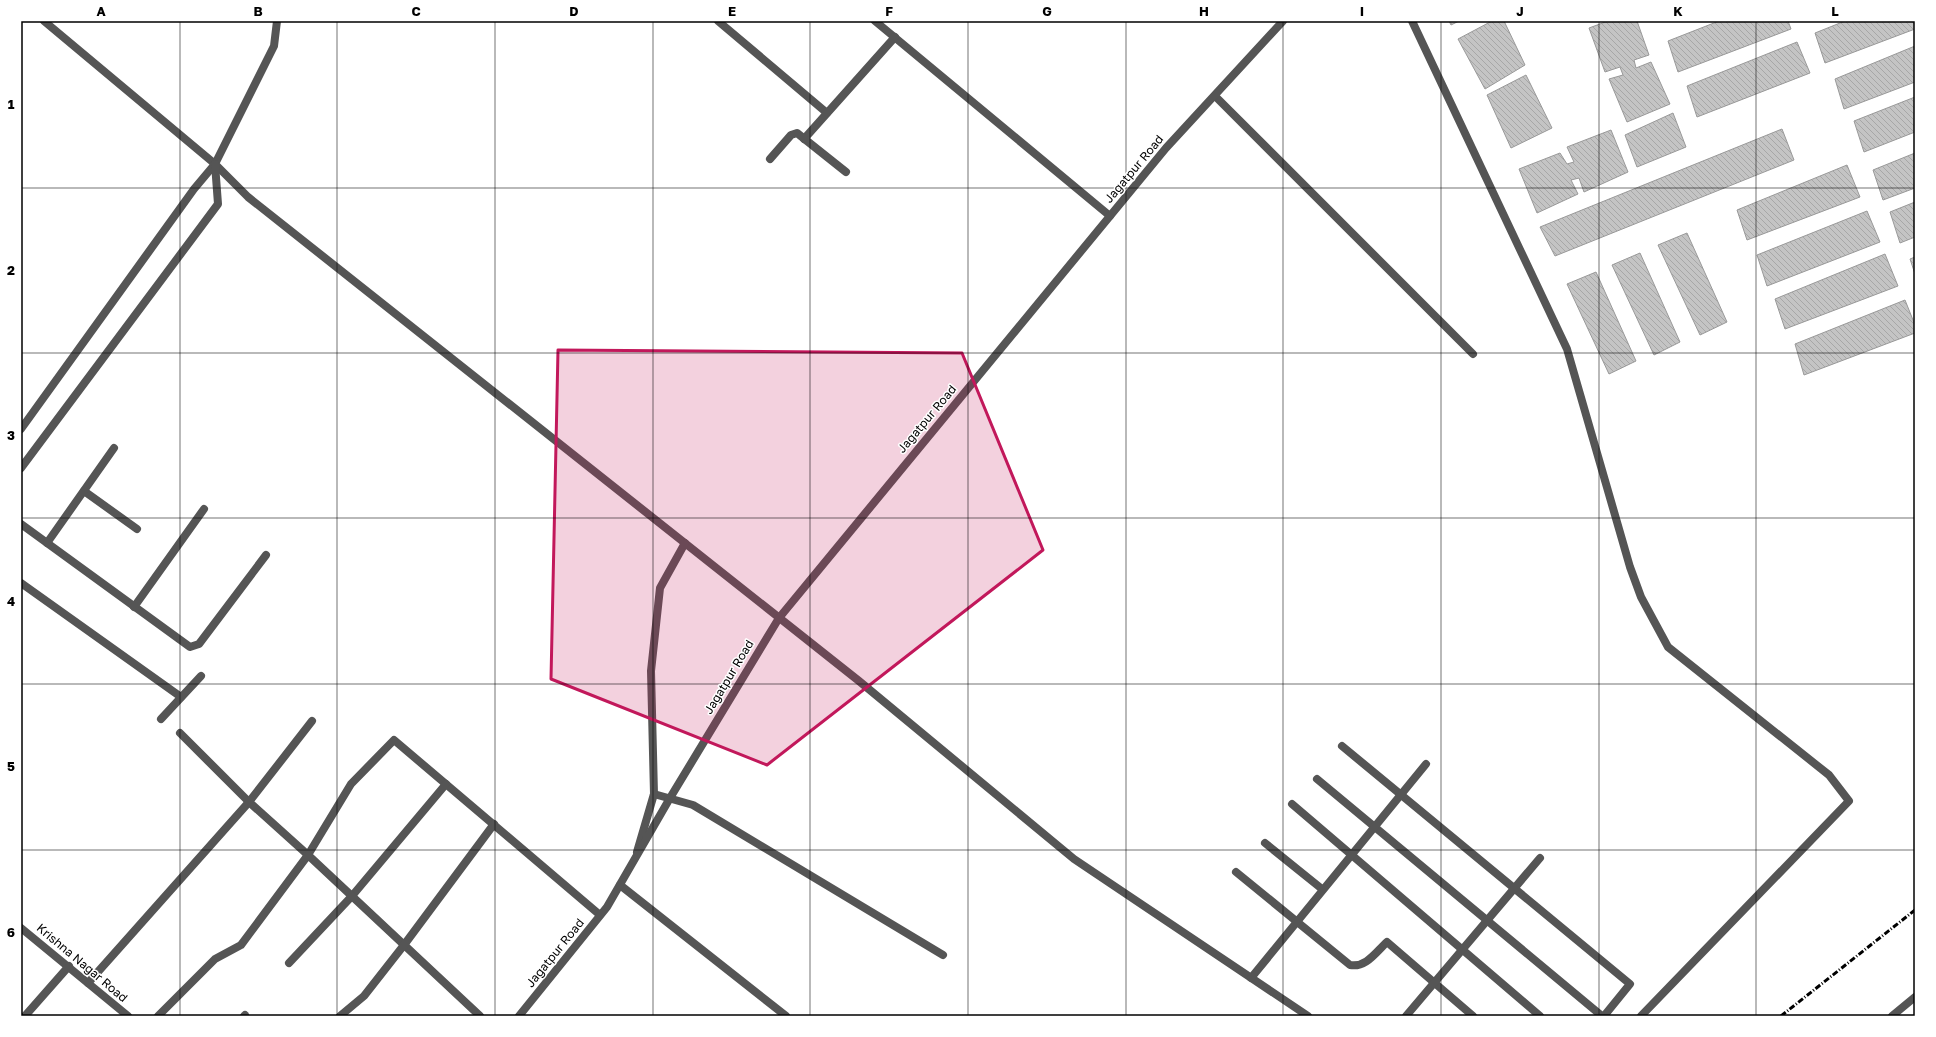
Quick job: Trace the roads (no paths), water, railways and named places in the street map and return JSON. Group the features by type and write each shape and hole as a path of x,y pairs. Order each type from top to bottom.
{"street":[{"path":"44,21 215,164 248,198 859,681 1074,859 1308,1016"},
{"path":"21,429 194,189 215,164 274,46 277,21"},
{"path":"718,21 827,113"},
{"path":"875,21 1110,216"},
{"name":"Jagatpur Road","path":"520,1016 600,915 620,885 670,798 779,618 1166,148 1283,21"},
{"path":"1412,21 1568,349 1630,567 1641,597 1668,647 1829,775 1849,801 1641,1016"},
{"path":"804,139 895,37"},
{"path":"1214,96 1473,354"},
{"path":"770,159 791,135 797,133 846,172"},
{"path":"21,468 218,204 215,164"},
{"path":"47,543 114,448"},
{"path":"84,491 137,529"},
{"path":"134,608 204,509"},
{"path":"21,524 134,608 185,645 190,647 199,644 266,555"},
{"name":"Jagatpur Road","path":"633,864 654,794 652,671 660,588 685,543"},
{"path":"21,583 181,697"},
{"path":"161,719 201,676"},
{"path":"88,983 249,802 312,721"},
{"path":"180,733 249,802 308,855 480,1016"},
{"path":"158,1016 215,959 241,945 308,855 351,784 394,740 600,915"},
{"path":"1317,779 1603,1016 1630,984 1342,746"},
{"path":"1251,978 1298,922 1322,889 1426,764"},
{"path":"289,963 352,896 446,784"},
{"path":"654,794 693,805 943,955"},
{"path":"1292,804 1540,1016"},
{"path":"340,1016 364,996 494,824"},
{"path":"1265,843 1322,889"},
{"path":"1406,1016 1540,858"},
{"path":"1236,872 1350,965 1358,966 1366,962 1387,942 1473,1016"},
{"path":"620,885 786,1016"},
{"name":"Krishna Nagar Road","path":"21,928 128,1016"},
{"path":"25,1016 68,966"},
{"path":"1892,1016 1915,997"}],"railway":[{"path":"1781,1016 1915,910"}]}
